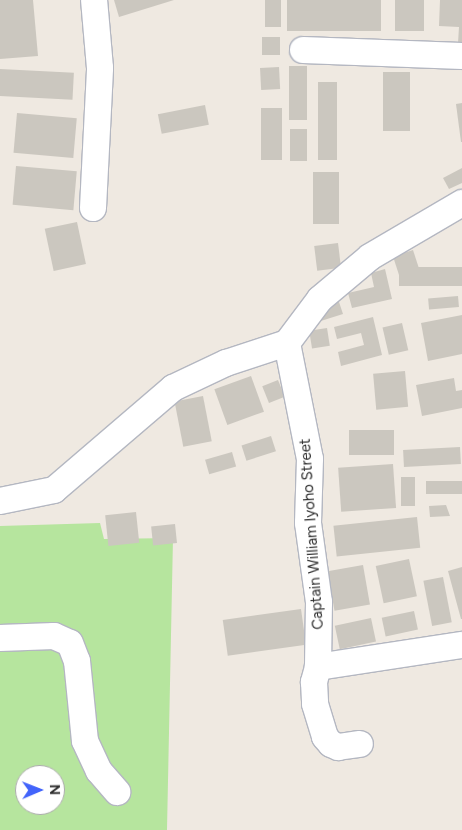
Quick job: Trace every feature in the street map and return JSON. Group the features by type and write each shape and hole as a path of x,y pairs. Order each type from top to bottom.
{"street":[{"path":"94,0 100,68 94,208"},
{"path":"304,50 462,56"},
{"path":"0,501 54,490 174,388 226,363 287,343 320,299 370,257 462,203"},
{"name":"Captain William Iyoho Street","path":"287,343 310,459 308,523 319,602 318,667 314,682 316,704 325,737 338,747 360,744"},
{"path":"0,638 54,636 70,643 77,660 85,740 99,771 117,792"},
{"path":"318,667 462,644"}],"green space":[{"path":"100,523 104,539 173,538 167,830 0,830 0,526"}],"building":[{"path":"0,0 33,0 38,56 0,59"},
{"path":"114,0 174,0 119,17"},
{"path":"265,0 281,0 281,27 265,27"},
{"path":"287,0 381,0 381,31 287,31"},
{"path":"395,0 424,0 424,31 395,31"},
{"path":"440,0 462,0 462,43 458,43 459,27 439,26"},
{"path":"262,37 280,37 280,55 262,55"},
{"path":"289,66 307,66 307,120 289,120"},
{"path":"279,67 280,89 261,90 260,68"},
{"path":"0,69 74,73 72,100 0,96"},
{"path":"383,72 410,72 410,131 383,131"},
{"path":"318,82 337,82 337,160 318,160"},
{"path":"462,103 462,142 461,142 456,104"},
{"path":"205,105 209,125 162,134 158,114"},
{"path":"261,108 282,108 282,160 261,160"},
{"path":"17,113 77,118 73,158 14,153"},
{"path":"290,129 307,129 307,161 290,161"},
{"path":"16,166 77,171 73,210 13,205"},
{"path":"462,168 462,183 449,189 443,178"},
{"path":"313,172 339,172 339,224 313,224"},
{"path":"77,222 86,264 54,271 45,229"},
{"path":"338,243 341,268 317,271 314,246"},
{"path":"413,250 420,271 400,277 393,256"},
{"path":"399,267 462,267 462,286 399,286"},
{"path":"385,269 392,299 352,308 348,293 374,287 371,273"},
{"path":"337,296 343,314 308,325"},
{"path":"458,296 459,307 429,310 428,299"},
{"path":"462,315 462,354 428,361 421,323"},
{"path":"373,317 382,355 341,366 338,352 364,345 361,333 337,339 334,327"},
{"path":"402,323 408,350 389,355 383,327"},
{"path":"327,328 330,346 312,349 309,331"},
{"path":"405,371 408,407 376,410 373,374"},
{"path":"251,376 264,412 227,425 214,389"},
{"path":"454,378 456,391 462,390 462,408 422,416 416,385"},
{"path":"278,380 285,397 269,403 262,386"},
{"path":"203,396 212,441 183,447 175,402"},
{"path":"349,430 394,430 394,455 349,455"},
{"path":"271,436 276,451 246,461 242,446"},
{"path":"460,447 461,464 404,467 403,450"},
{"path":"232,452 236,466 209,474 205,460"},
{"path":"393,464 396,508 341,512 338,468"},
{"path":"401,477 415,477 415,506 401,506"},
{"path":"426,481 462,481 462,494 426,494"},
{"path":"446,505 450,516 430,517 429,506"},
{"path":"136,512 139,543 108,546 105,515"},
{"path":"417,517 420,548 337,557 333,526"},
{"path":"175,524 177,543 153,545 151,527"},
{"path":"409,559 417,596 384,603 376,566"},
{"path":"363,565 370,604 334,611 328,571"},
{"path":"462,567 462,619 461,619 448,571"},
{"path":"443,577 452,622 432,626 423,581"},
{"path":"301,609 306,645 228,656 223,620"},
{"path":"414,611 418,630 386,636 382,618"},
{"path":"371,618 376,641 340,649 335,626"}]}
